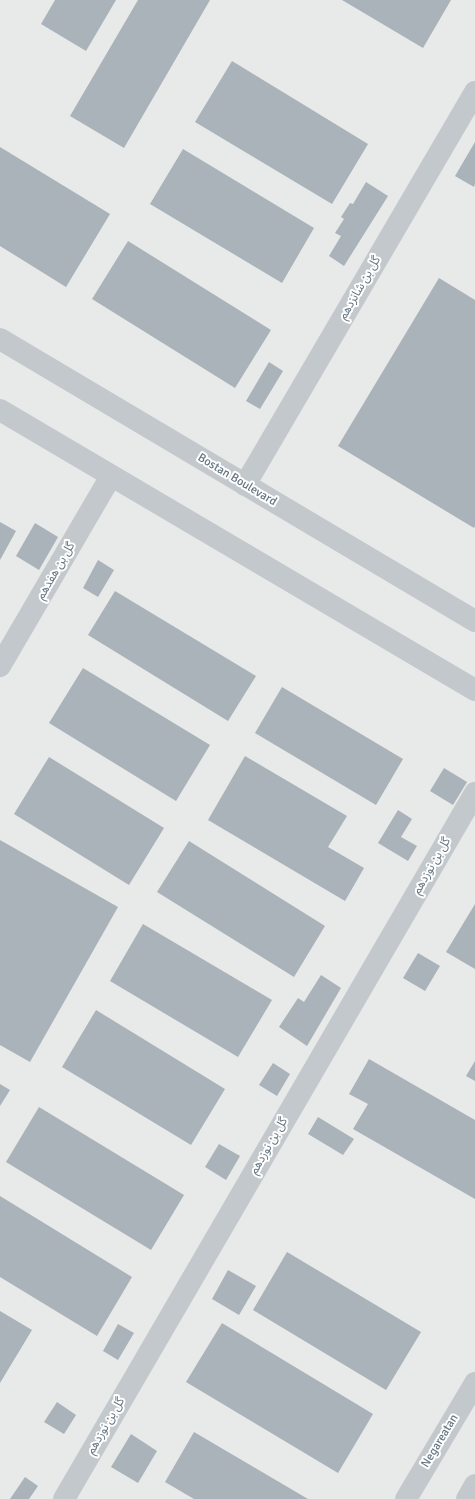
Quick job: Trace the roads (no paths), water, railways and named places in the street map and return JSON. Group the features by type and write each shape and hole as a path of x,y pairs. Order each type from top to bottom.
{"street":[{"name":"گل بن شانزدهم","path":"245,485 475,92"},
{"name":"Bostan Boulevard","path":"0,339 475,621"},
{"path":"0,410 475,690"},
{"name":"گل بن هفدهم","path":"0,666 111,476"},
{"name":"گل بن نوزدهم","path":"64,1499 475,793"},
{"name":"Negareatan","path":"406,1499 475,1383"},
{"path":"467,1499 475,1485"}]}
